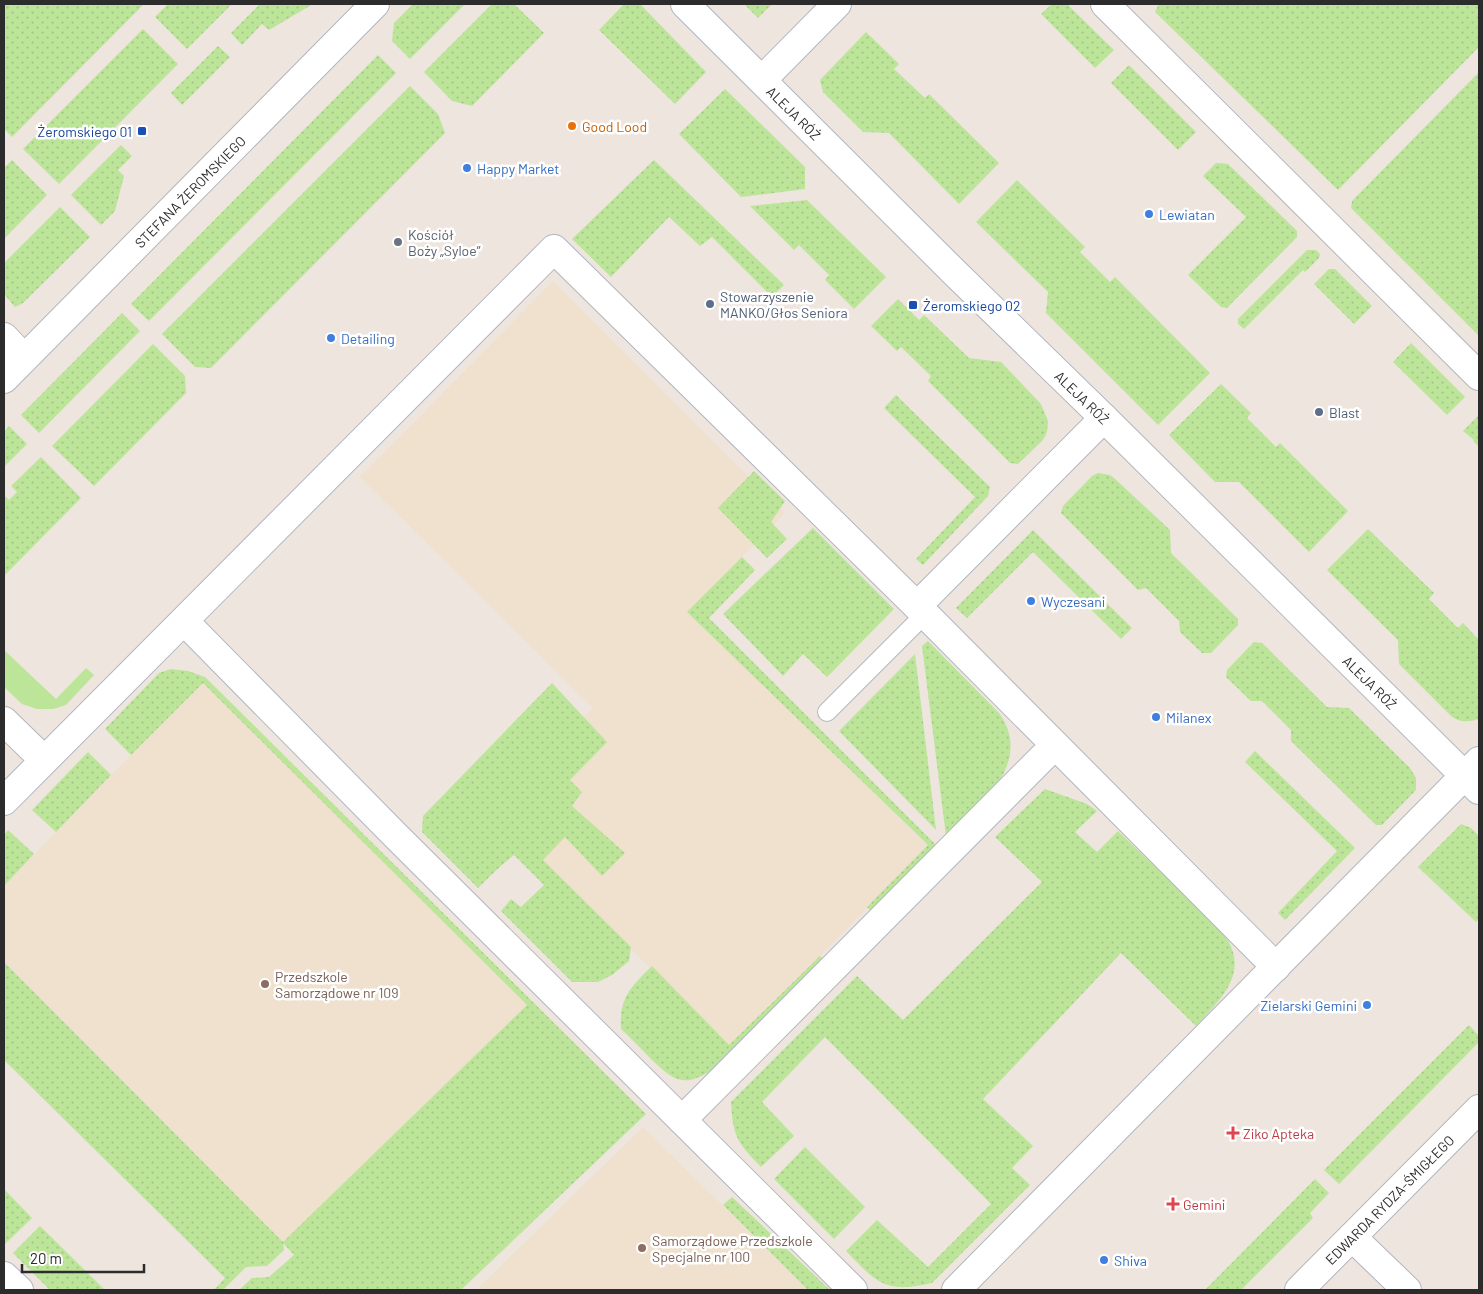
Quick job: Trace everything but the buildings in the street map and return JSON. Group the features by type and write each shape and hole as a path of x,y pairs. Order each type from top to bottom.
{"street":[{"name":"STEFANA ŻEROMSKIEGO","path":"4,379 375,4"},
{"name":"ALEJA RÓŻ","path":"685,4 955,273 1475,776"},
{"path":"762,80 837,4"},
{"path":"1105,4 1479,376"},
{"path":"4,800 554,249 921,610 1276,967"},
{"path":"4,337 24,358"},
{"path":"921,610 1104,418"},
{"path":"184,621 853,1290"},
{"path":"4,721 44,760"},
{"path":"679,1116 1055,745"},
{"path":"956,1290 1383,857 1475,776"},
{"name":"EDWARDA RYDZA-ŚMIGŁEGO","path":"1299,1290 1479,1109"},
{"path":"1352,1236 1407,1290"},
{"path":"4,1276 19,1290"}],"lane":[{"path":"827,712 921,610"}],"shaded area":[{"path":"553,281 785,513 688,612 928,846 729,1046 491,810 593,708 360,477"},
{"name":"Przedszkole Samorządowe nr 109","path":"203,683 527,1005 283,1242 4,962 4,886"},
{"name":"Samorządowe Przedszkole Specjalne nr 100","path":"643,1127 808,1290 476,1290"}],"green space":[{"path":"4,4 144,4 12,137 4,129"},
{"path":"168,4 232,4 187,49 155,17"},
{"path":"260,4 313,4 269,30 262,24 242,45 231,33"},
{"path":"413,4 465,4 410,59 392,41 394,23"},
{"path":"492,4 514,4 544,33 472,106 452,101 424,72"},
{"path":"624,4 640,4 706,72 675,104 599,30"},
{"path":"744,4 772,4 758,18"},
{"path":"1052,4 1067,4 1114,50 1095,68 1041,14"},
{"path":"1159,4 1479,4 1479,47 1338,190 1155,12"},
{"path":"143,29 178,64 59,184 23,149"},
{"path":"866,32 899,64 894,69 925,98 929,94 999,163 959,204 889,133 863,132 823,92 820,80"},
{"path":"218,46 230,57 182,105 171,93"},
{"path":"378,55 396,73 149,321 131,304"},
{"path":"1129,65 1196,132 1178,150 1111,83"},
{"path":"1479,72 1479,336 1351,208 1352,201"},
{"path":"410,86 438,114 445,133 211,368 195,367 162,334"},
{"path":"725,89 805,167 805,189 741,197 679,134"},
{"path":"121,145 132,156 118,170 124,176 115,211 101,225 71,195"},
{"path":"12,160 47,195 4,239 4,168"},
{"path":"654,160 784,285 772,297 712,237 700,246 669,217 611,277 572,239"},
{"path":"1216,163 1228,164 1297,231 1297,237 1227,308 1221,307 1188,275 1246,217 1203,176"},
{"path":"1017,180 1085,247 1080,252 1110,282 1115,277 1210,373 1158,425 1046,313 1048,292 976,222"},
{"path":"807,200 886,277 854,309 825,280 829,275 799,245 794,250 750,206"},
{"path":"60,207 90,237 23,303 15,307 4,294 4,263"},
{"path":"1307,250 1316,250 1320,254 1319,258 1305,272 1303,270 1244,329 1238,324 1238,319"},
{"path":"1329,269 1335,269 1372,306 1354,324 1314,284"},
{"path":"898,299 919,320 924,315 969,358 1001,362 1041,404 1048,421 1047,432 1043,440 1018,464 1010,463 928,381 931,376 901,347 897,351 871,326"},
{"path":"122,313 140,331 39,433 21,415"},
{"path":"1411,343 1465,397 1447,415 1393,362"},
{"path":"153,344 185,376 186,393 94,486 52,446"},
{"path":"1221,384 1251,413 1247,418 1276,447 1280,443 1348,511 1309,552 1239,482 1215,482 1169,435"},
{"path":"896,395 990,487 988,496 923,565 916,559 975,497 884,408"},
{"path":"1479,415 1479,446 1478,446 1463,431"},
{"path":"9,426 27,444 4,467 4,432"},
{"path":"41,457 81,498 4,576 4,495 9,500 17,492 11,486"},
{"path":"754,471 785,501 771,522 787,539 767,558 718,508"},
{"path":"1098,473 1110,475 1114,478 1170,530 1171,553 1238,619 1238,625 1211,653 1202,653 1180,632 1179,621 1146,588 1138,590 1061,513 1063,506 1092,476"},
{"path":"813,528 894,609 827,677 803,654 783,676 723,614"},
{"path":"1368,529 1434,593 1429,599 1458,628 1463,623 1479,640 1479,719 1464,721 1451,716 1399,664 1398,640 1327,570"},
{"path":"1033,530 1132,628 1121,639 1033,552 967,618 956,608"},
{"path":"742,557 755,570 709,618 937,846 871,911 867,907 928,845 687,612"},
{"path":"928,641 999,713 1008,731 1010,740 1007,766 998,783 946,836 922,646"},
{"path":"1254,642 1262,643 1327,707 1349,708 1410,768 1416,778 1416,790 1382,825 1376,825 1291,741 1291,730 1262,701 1251,701 1226,677 1227,670"},
{"path":"4,650 56,699 86,668 94,675 66,705 53,709 37,709 22,704 4,687"},
{"path":"915,654 936,830 839,731"},
{"path":"171,669 188,671 205,677 646,1114 461,1290 239,1290 252,1278 269,1277 294,1255 283,1243 284,1250 267,1266 246,1267 223,1290 214,1290 225,1278 4,1060 4,962 283,1242 527,1005 203,683 131,755 105,729 159,673"},
{"path":"552,683 607,742 570,780 582,792 572,806 625,853 602,876 565,837 543,860 631,947 629,961 612,975 598,982 572,982 501,911 511,899 521,907 544,885 514,855 478,888 422,832 423,816"},
{"path":"1255,751 1355,848 1285,920 1278,913 1337,851 1245,762"},
{"path":"88,752 111,775 56,832 32,810"},
{"path":"1045,789 1087,804 1097,811 1075,832 1097,852 1118,831 1218,927 1229,942 1234,955 1235,968 1225,992 1196,1026 1121,953 983,1099 1033,1146 1012,1168 1030,1185 932,1283 903,1287 892,1286 874,1278 846,1251 877,1220 928,1267 991,1204 825,1037 762,1102 794,1136 761,1167 741,1145 733,1123 731,1102 857,976 903,1020 1042,882 995,837"},
{"path":"1461,824 1471,828 1479,836 1479,919 1476,922 1418,867"},
{"path":"8,830 34,854 4,886 4,835"},
{"path":"820,956 824,960 712,1070 694,1079 680,1080 667,1073 621,1029 624,1001 632,987 652,966 729,1045"},
{"path":"1469,1025 1479,1036 1479,1042 1339,1184 1324,1170"},
{"path":"805,1147 865,1207 834,1239 774,1179"},
{"path":"1315,1179 1329,1193 1310,1213 1313,1218 1241,1290 1205,1290"},
{"path":"4,1189 32,1218 4,1245"},
{"path":"732,1197 830,1290 808,1290 723,1205"},
{"path":"40,1226 105,1290 50,1290 13,1253"}],"place":[{"name":"Good Lood","path":"572,126"},
{"name":"Żeromskiego 01","path":"142,131"},
{"name":"Happy Market","path":"467,168"},
{"name":"Lewiatan","path":"1149,214"},
{"name":"Kościół Boży „Syloe”","path":"398,242"},
{"name":"Stowarzyszenie MANKO/Głos Seniora","path":"710,304"},
{"name":"Żeromskiego 02","path":"913,305"},
{"name":"Detailing","path":"331,338"},
{"name":"Blast","path":"1319,412"},
{"name":"Wyczesani","path":"1031,601"},
{"name":"Milanex","path":"1156,717"},
{"name":"Przedszkole Samorządowe nr 109","path":"265,984"},
{"name":"Zielarski Gemini","path":"1367,1005"},
{"name":"Ziko Apteka","path":"1233,1133"},
{"name":"Gemini","path":"1173,1204"},
{"name":"Samorządowe Przedszkole Specjalne nr 100","path":"642,1248"},
{"name":"Shiva","path":"1104,1260"}]}
